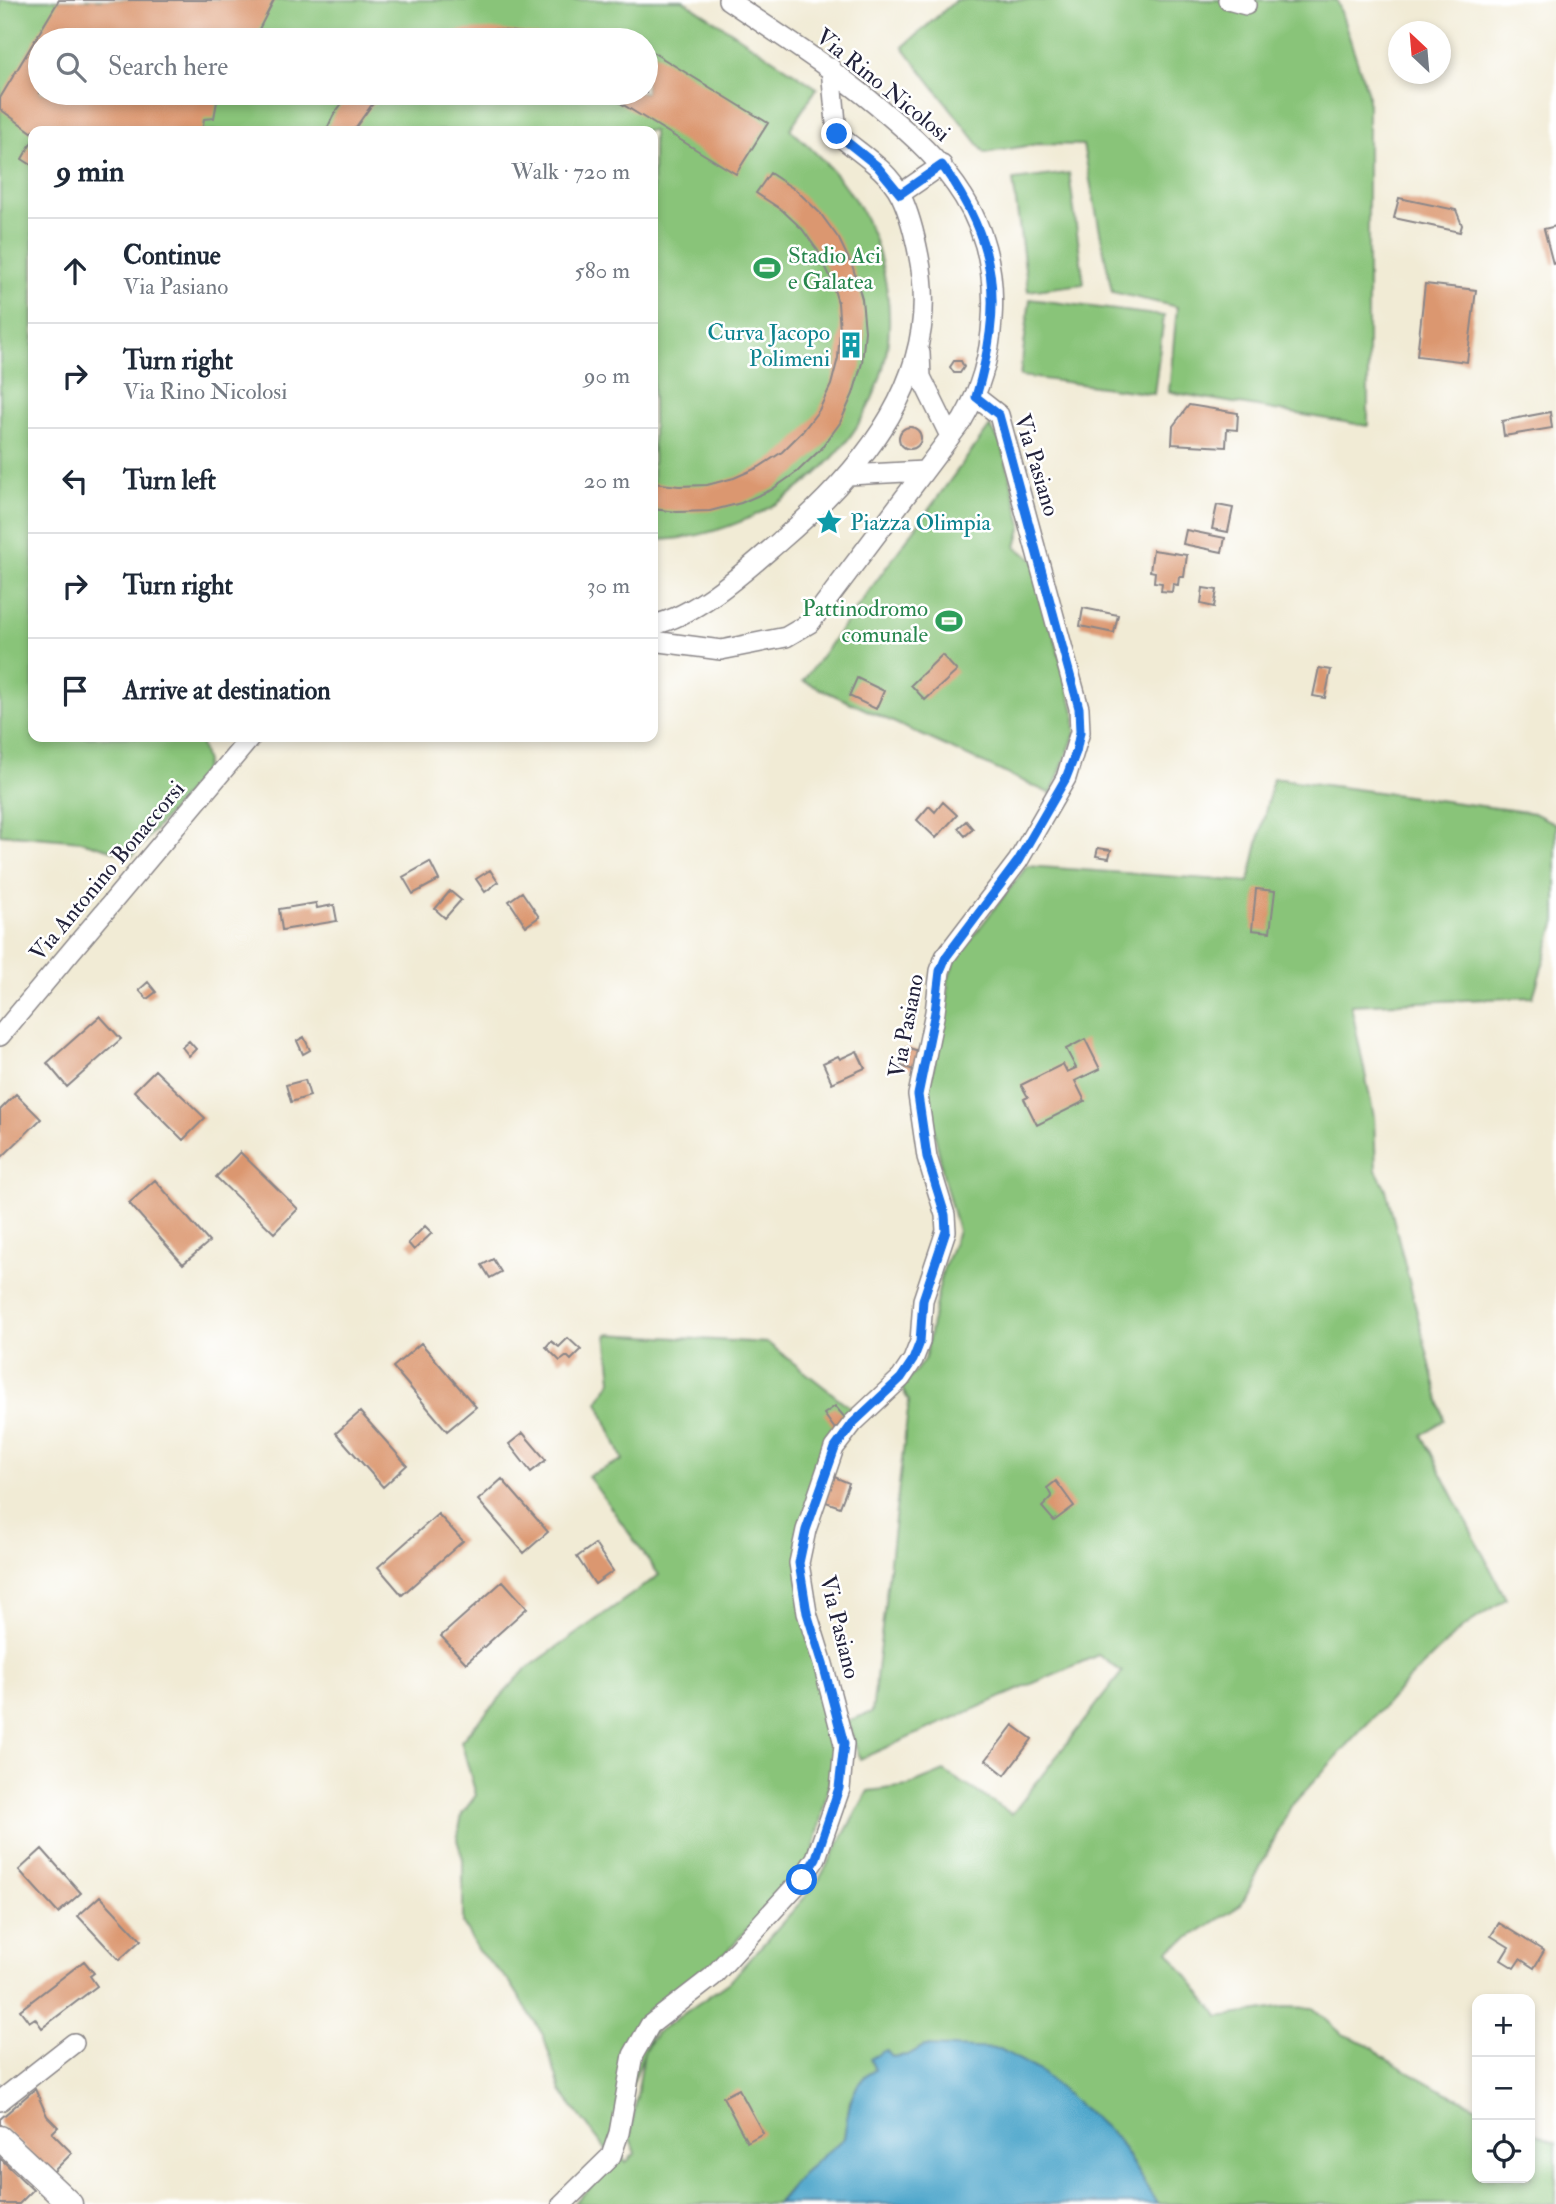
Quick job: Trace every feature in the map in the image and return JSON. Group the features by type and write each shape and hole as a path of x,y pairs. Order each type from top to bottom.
{"street":[{"name":"Via Rino Nicolosi","path":"658,642 721,650 786,637 810,623 950,436 976,397 991,340 991,270 981,231 964,195 942,165 913,135 831,68 728,0"},
{"path":"658,623 693,607 737,578 833,494 868,451 891,415 910,373 925,308 915,235 900,194 877,166 837,134 831,68"},
{"path":"900,194 942,165"},
{"path":"919,342 921,377 950,436"},
{"name":"Via Pasiano","path":"562,2204 611,2156 619,2133 633,2054 650,2025 712,1977 802,1880 816,1858 839,1788 844,1744 807,1613 799,1563 806,1530 835,1448 853,1423 901,1378 913,1360 920,1342 923,1300 946,1231 945,1215 927,1157 918,1095 935,1012 940,971 946,957 1018,861 1066,778 1080,732 1079,708 999,415 976,397"},
{"path":"849,474 924,471"},
{"name":"Via Antonino Bonaccorsi","path":"0,1036 247,742"},
{"path":"0,2102 74,2043"},
{"path":"0,2138 70,2204"}],"green space":[{"name":"Stadio Aci e Galatea","path":"0,0 683,0 817,88 790,129 842,182 871,229 882,266 889,306 883,369 867,409 844,445 814,476 779,502 740,522 699,535 658,540 658,126 28,126 28,742 200,742 206,762 203,774 132,856 81,841 0,834"},
{"path":"956,0 1337,0 1368,94 1368,426 1169,392 1177,307 1112,292 1083,145 1038,144 985,153 903,47"},
{"path":"1069,173 1084,284 1028,291 1013,180"},
{"path":"1030,299 1164,316 1154,394 1020,376"},
{"name":"Pattinodromo comunale","path":"990,426 1002,445 1022,525 1016,547 1035,561 1075,715 1075,734 1051,794 803,681"},
{"path":"1273,778 1534,813 1556,824 1556,921 1533,997 1351,1005 1374,1117 1376,1170 1386,1189 1444,1420 1422,1435 1506,1599 1462,1628 1405,1683 1291,1806 1241,1905 1168,1951 1219,2017 1285,2007 1313,2008 1342,2034 1372,2046 1383,2057 1472,2105 1472,2183 1535,2183 1535,2133 1556,2143 1556,2204 1157,2204 1116,2137 924,2046 908,2055 891,2057 875,2071 850,2101 844,2138 804,2172 777,2204 573,2204 622,2157 626,2162 636,2153 630,2139 644,2052 656,2033 729,1982 816,1885 868,1791 908,1786 944,1771 1012,1814 1122,1672 1098,1655 860,1759 847,1721 872,1712 909,1401 902,1389 925,1358 942,1273 958,1231 944,1179 928,1090 947,1008 948,979 955,960 1027,866 1249,882"},
{"path":"607,1334 768,1343 856,1412 828,1439 801,1529 838,1744 812,1858 720,1959 663,2003 607,2151 561,2091 543,2035 510,1982 478,1951 463,1924 463,1859 457,1840 462,1814 476,1795 461,1741 525,1670 659,1575 588,1476 623,1460 598,1402 612,1380"}],"water":[{"path":"924,2046 1000,2049 1040,2071 1116,2137 1157,2204 777,2204 804,2172 844,2138 855,2090 866,2075 875,2070 870,2059 886,2050 892,2057 908,2055"}],"building":[{"path":"59,0 274,0 260,28 42,28"},
{"path":"28,51 28,105 216,105 214,118 204,119 203,126 28,126 28,129 0,109 0,98"},
{"path":"658,56 768,123 736,174 624,105 658,105"},
{"path":"341,105 372,105 357,126 328,126"},
{"path":"28,149 28,163 22,159"},
{"name":"Curva Jacopo Polimeni","path":"770,173 797,191 820,213 839,239 853,268 862,299 865,331 862,363 853,394 840,423 821,449 797,472 771,490 741,503 710,511 658,510 658,484 707,485 734,478 759,467 782,452 819,410 831,385 838,358 840,330 838,303 830,276 818,251 802,229 782,210 756,193"},
{"path":"1399,198 1456,210 1462,225 1460,232 1394,218"},
{"path":"1556,226 1556,263 1553,264 1544,229"},
{"path":"1425,284 1476,290 1467,362 1417,356"},
{"path":"954,361 961,361 964,367 960,373 954,373 950,367"},
{"path":"1189,405 1238,413 1237,430 1227,429 1226,447 1172,444 1173,426"},
{"path":"1550,412 1552,428 1504,436 1502,421"},
{"path":"910,427 918,430 921,438 918,446 910,449 902,446 899,438 902,430"},
{"path":"1217,505 1233,508 1228,532 1212,529"},
{"path":"1186,530 1225,538 1222,552 1183,544"},
{"path":"1153,550 1187,555 1184,577 1179,577 1178,585 1173,584 1172,592 1161,591 1162,583 1154,582 1155,572 1150,571"},
{"path":"1203,588 1217,590 1214,607 1201,604"},
{"path":"1083,608 1118,615 1114,633 1080,626"},
{"path":"942,655 957,671 925,700 911,685"},
{"path":"1319,668 1331,670 1325,698 1313,696"},
{"path":"857,678 884,691 876,709 849,696"},
{"path":"943,802 957,815 936,838 917,820 929,806 935,812"},
{"path":"966,821 973,829 965,836 958,828"},
{"path":"1098,848 1111,850 1109,858 1096,856"},
{"path":"430,862 439,880 413,894 403,877"},
{"path":"490,870 498,882 485,892 476,879"},
{"path":"1256,889 1275,891 1270,932 1252,930"},
{"path":"450,891 461,900 445,918 435,909"},
{"path":"522,892 539,917 526,926 509,901"},
{"path":"316,903 317,908 334,905 337,921 282,930 279,909"},
{"path":"148,982 156,992 147,999 139,990"},
{"path":"100,1016 121,1039 67,1087 47,1063"},
{"path":"304,1037 310,1050 303,1054 297,1041"},
{"path":"1085,1039 1100,1069 1075,1081 1085,1101 1037,1125 1024,1099 1028,1097 1021,1085 1063,1064 1067,1072 1076,1068 1066,1049"},
{"path":"189,1041 196,1049 189,1056 182,1047"},
{"path":"906,1047 922,1052 917,1071 901,1066"},
{"path":"857,1051 865,1068 832,1083 823,1063"},
{"path":"155,1070 205,1118 183,1140 134,1091"},
{"path":"305,1080 310,1096 291,1102 286,1085"},
{"path":"16,1094 41,1119 0,1159 0,1110"},
{"path":"240,1152 298,1209 274,1233 216,1177"},
{"path":"155,1180 209,1242 183,1264 129,1203"},
{"path":"425,1226 432,1233 414,1250 408,1243"},
{"path":"493,1259 501,1272 490,1278 482,1265"},
{"path":"568,1338 581,1350 571,1360 567,1356 560,1361 546,1347 551,1341 559,1347"},
{"path":"421,1343 476,1407 447,1431 393,1367"},
{"path":"835,1406 847,1420 835,1429 824,1414"},
{"path":"360,1412 407,1465 383,1487 336,1433"},
{"path":"523,1433 546,1460 531,1472 509,1444"},
{"path":"832,1476 849,1483 840,1507 823,1501"},
{"path":"502,1479 548,1532 524,1553 478,1500"},
{"path":"1056,1481 1074,1506 1054,1521 1042,1507 1052,1497 1047,1488"},
{"path":"438,1514 463,1541 402,1595 378,1567"},
{"path":"595,1544 613,1571 595,1584 577,1557"},
{"path":"503,1581 527,1608 466,1663 441,1636"},
{"path":"1013,1725 1032,1739 1005,1775 986,1760"},
{"path":"42,1849 81,1893 58,1913 19,1870"},
{"path":"100,1896 141,1940 119,1960 78,1916"},
{"path":"1499,1923 1544,1951 1534,1968 1520,1959 1514,1968 1501,1960 1509,1947 1491,1936"},
{"path":"84,1961 94,1973 90,1976 97,1986 42,2028 35,2018 29,2022 20,2010"},
{"path":"35,2089 47,2116 58,2127 52,2133 72,2153 51,2174 0,2124 0,2119"},
{"path":"739,2089 763,2133 747,2142 723,2097"},
{"path":"0,2158 33,2190 19,2204 0,2204"}],"place":[{"name":"Stadio Aci e Galatea","path":"767,268"},
{"name":"Curva Jacopo Polimeni","path":"851,345"},
{"name":"Piazza Olimpia","path":"829,522"},
{"name":"Pattinodromo comunale","path":"949,621"}],"route":[{"path":"802,1880 816,1858 839,1788 844,1744 807,1613 799,1563 806,1530 835,1448 853,1423 901,1378 913,1360 920,1342 923,1300 946,1231 945,1215 927,1157 918,1095 920,1074 935,1012 940,971 946,957 1018,861 1066,778 1080,732 1079,708 999,415 976,397 991,340 993,300 991,270 981,231 964,195 942,165 900,194 877,166 837,134"}]}
